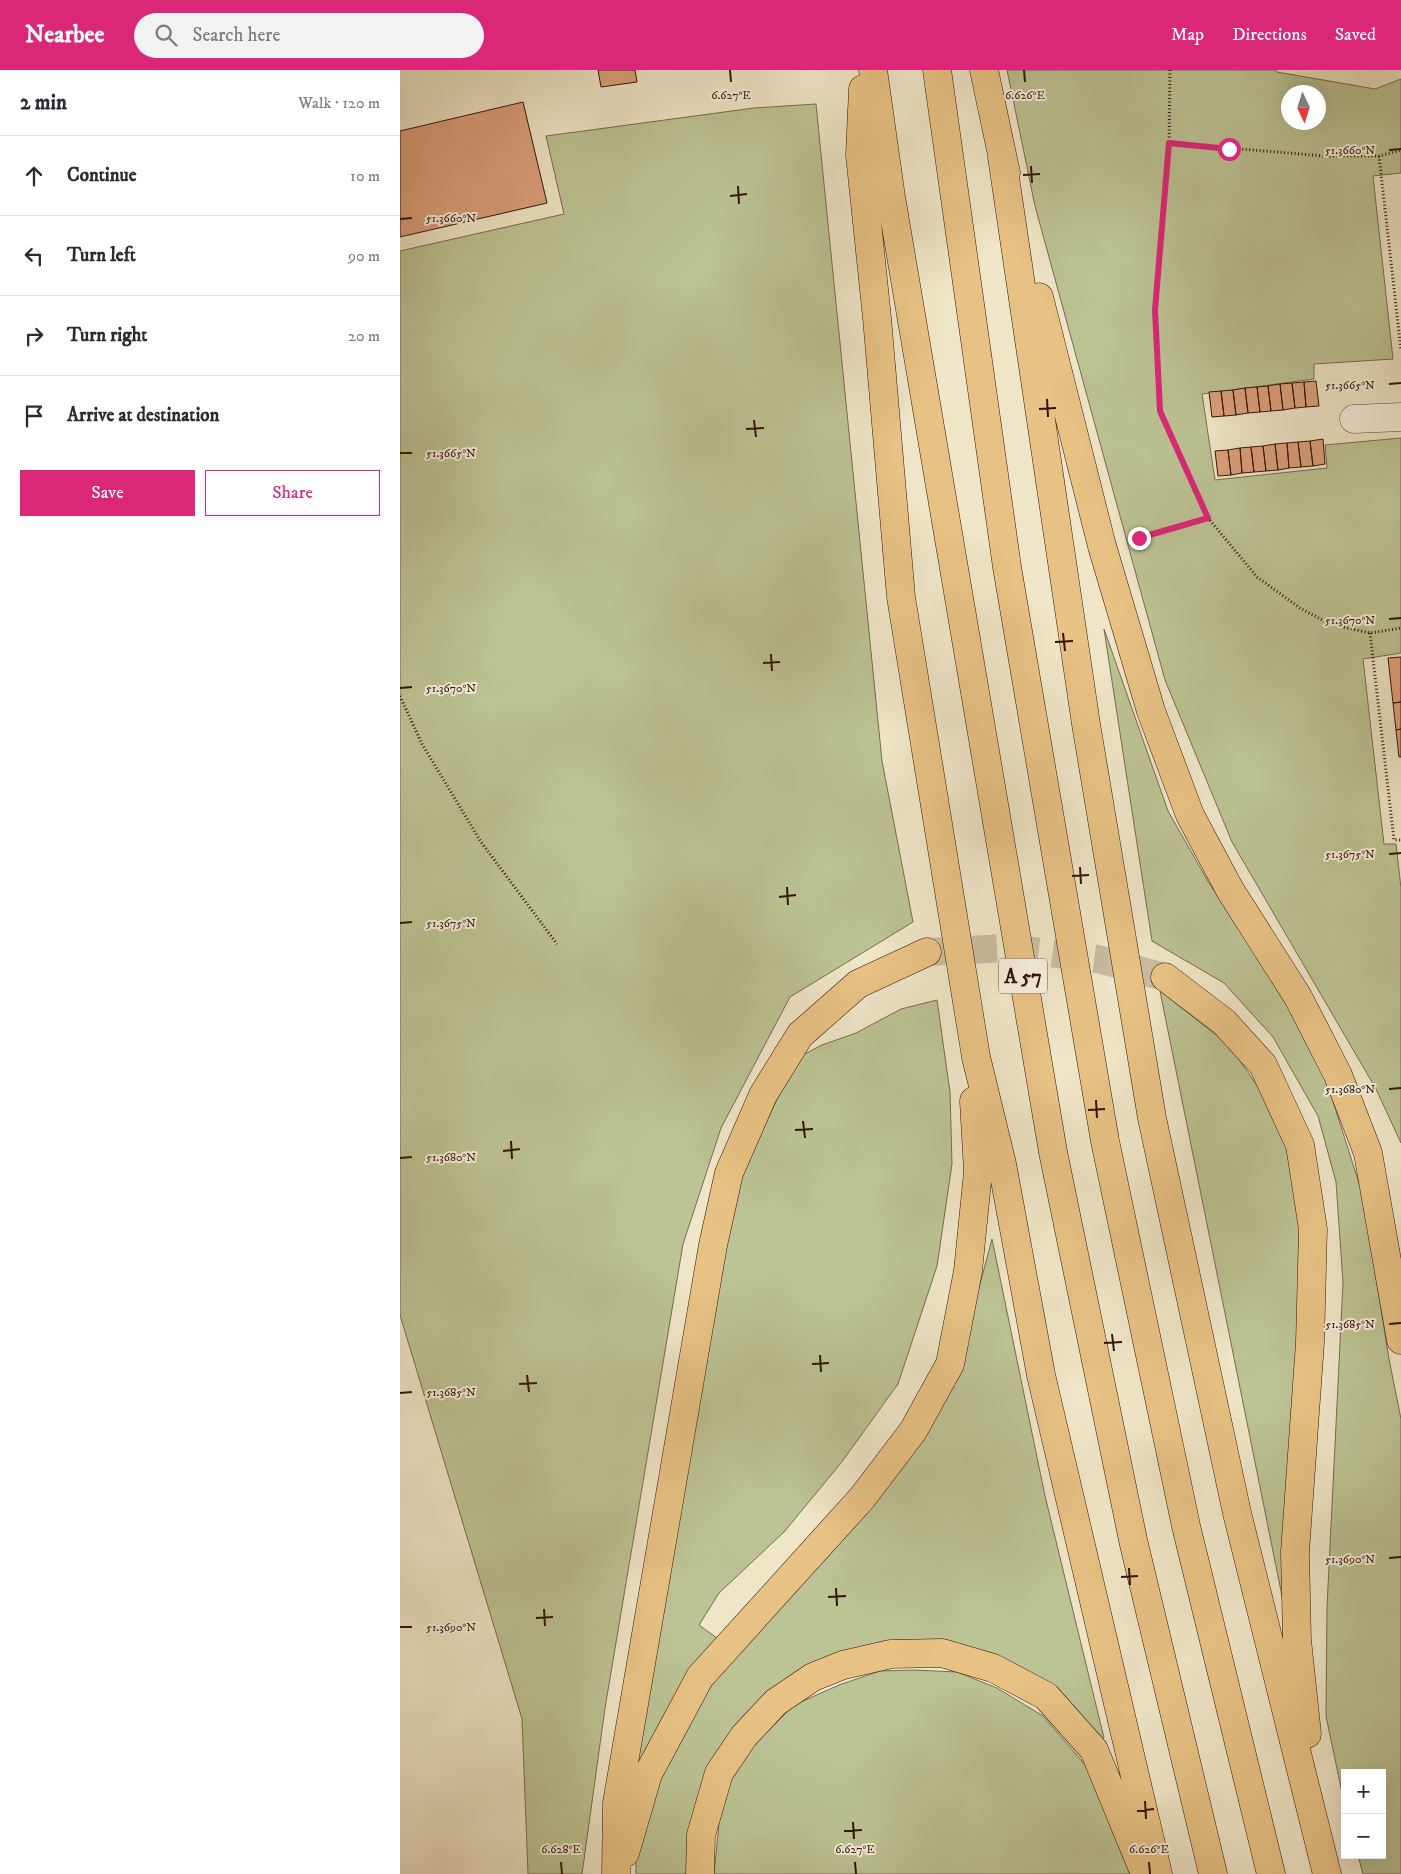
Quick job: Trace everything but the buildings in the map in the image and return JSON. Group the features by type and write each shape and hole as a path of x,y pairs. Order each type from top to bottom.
{"highway":[{"path":"864,70 860,155 877,318 902,597 976,1058 1002,1164 1041,1375 1158,1874"},
{"name":"A 57","path":"873,70 890,197 1053,1152 1133,1540 1213,1874"},
{"name":"A 57","path":"936,70 1007,567 1105,1141 1186,1526 1271,1874"},
{"path":"984,70 1002,157 1102,546 1151,711 1190,815 1230,890 1298,997 1338,1075 1368,1153 1401,1340"},
{"path":"1002,157 1086,724 1152,1118 1237,1512 1328,1874"},
{"path":"616,1874 617,1803 712,1245 729,1173 763,1095 800,1035 858,984 927,952"},
{"path":"1165,977 1224,1022 1263,1065 1300,1145 1313,1229 1310,1343 1294,1552 1297,1640 1308,1738 1325,1825 1328,1874"},
{"path":"616,1874 628,1844 648,1774 700,1677 862,1498 913,1431 950,1364 968,1271 978,1172 974,1110 976,1058"},
{"path":"700,1874 701,1835 719,1773 744,1736 776,1702 813,1677 843,1665 891,1654 942,1653 993,1668 1046,1696 1094,1750 1145,1874"}],"street":[{"path":"1354,419 1401,417"}],"path":[{"path":"1170,70 1169,143 1155,310 1160,411 1208,518 1257,577 1300,608 1330,624 1370,633 1401,628"},
{"path":"1169,143 1324,156 1380,156 1401,150"},
{"path":"1380,156 1401,350"},
{"path":"1139,538 1208,518"},
{"path":"1370,633 1394,840 1401,840"},
{"path":"400,696 422,744 481,842 558,944"}],"green space":[{"path":"1007,70 1276,70 1277,72 1375,89 1401,79 1401,173 1373,176 1393,359 1314,364 1314,379 1202,394 1215,480 1327,468 1325,445 1401,438 1401,653 1363,659 1384,844 1396,844 1401,888 1401,1143 1376,1089 1232,842 1165,680 1035,206"},
{"path":"816,104 882,761 913,922 790,997 721,1128 683,1244 605,1708 582,1874 528,1874 522,1719 400,1315 400,251 564,214 546,136 754,108"},
{"path":"1104,629 1168,811 1209,883 1270,975 1323,1070 1363,1196 1389,1359 1401,1419 1401,1874 1363,1874 1359,1859 1386,1859 1386,1769 1341,1769 1341,1788 1326,1716 1327,1607 1343,1282 1336,1182 1318,1116 1273,1037 1224,983 1152,941"},
{"path":"1160,991 1229,1045 1276,1113 1300,1182 1304,1247 1283,1601"},
{"path":"937,1000 950,1092 952,1164 937,1266 898,1384 841,1463 784,1532 719,1593 699,1625 732,1649 963,1348 992,1239 1045,1496 1104,1738 1097,1739 918,1642 744,1721 689,1874 636,1874 636,1863 620,1836 737,1183 797,1058 822,1045 856,1033 901,1009"},
{"path":"880,1671 957,1672 997,1688 1043,1716 1088,1768 1130,1874 714,1874 719,1823 729,1784 751,1748 794,1705 839,1685"}],"tunnel":[{"path":"927,952 1009,948 1098,959 1165,977"}],"route":[{"path":"1139,538 1208,518 1160,411 1155,310 1169,143 1229,149"}]}
